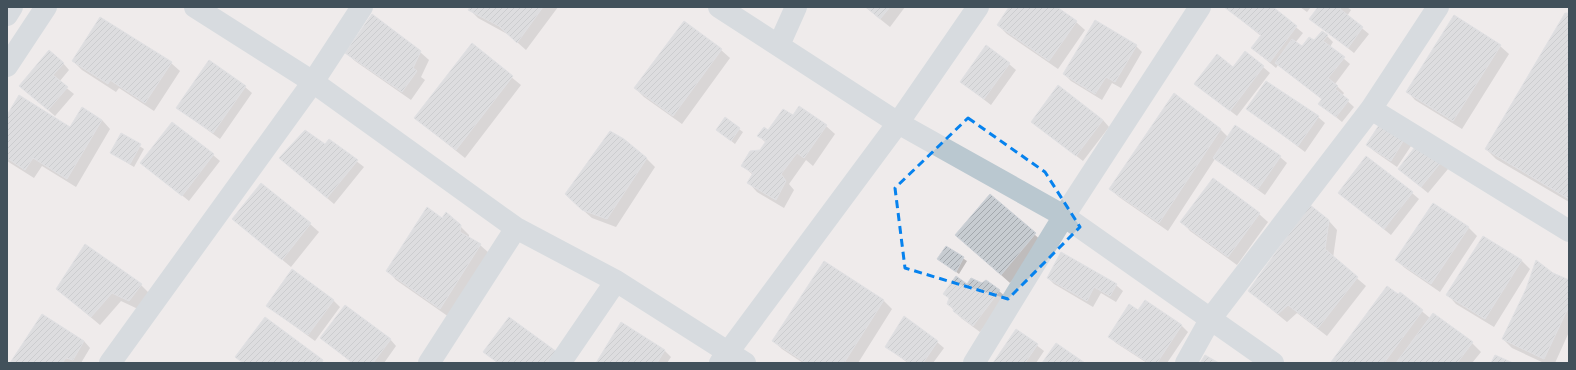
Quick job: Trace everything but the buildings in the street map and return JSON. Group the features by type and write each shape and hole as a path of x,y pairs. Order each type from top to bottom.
{"street":[{"path":"7,15 12,7"},
{"path":"7,66 46,7"},
{"path":"195,7 313,82 516,228 616,281 731,359 978,7"},
{"path":"110,363 313,82 362,7"},
{"path":"719,7 898,123 1064,216 1273,363"},
{"path":"778,46 796,7"},
{"path":"974,363 1064,216 1200,7"},
{"path":"1186,363 1211,318 1371,109 1438,7"},
{"path":"1371,109 1569,231"},
{"path":"429,363 516,228"},
{"path":"560,363 616,281"}],"highlighted area":[{"path":"968,118 1045,172 1080,227 1008,299 905,268 895,188"}]}
